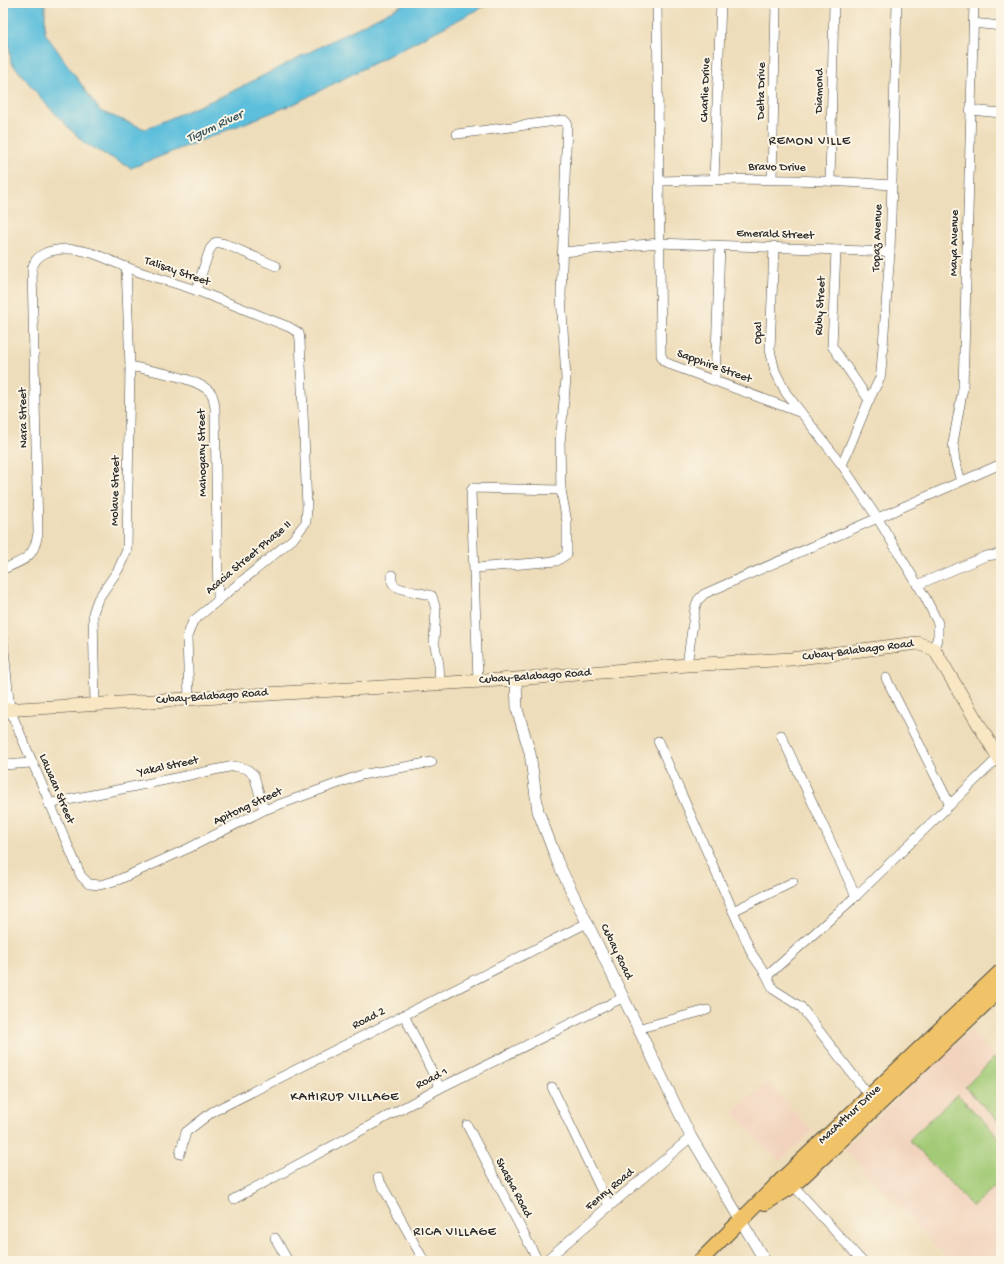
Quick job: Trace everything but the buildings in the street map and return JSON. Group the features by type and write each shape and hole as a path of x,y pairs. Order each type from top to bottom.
{"main road":[{"name":"Cubay-Balabago Road","path":"6,710 95,706 189,698 440,684 688,665 791,659 917,643 934,649"},
{"path":"934,649 1000,760"},
{"name":"MacArthur Drive","path":"788,1181 870,1097 1001,970"},
{"path":"700,1261 741,1220 788,1181 1001,989"}],"street":[{"name":"Sapphire Street","path":"657,3 661,354 664,361 669,364 799,412"},
{"name":"Charlie Drive","path":"714,179 721,3"},
{"name":"Delta Drive","path":"772,179 776,3"},
{"name":"Diamond","path":"830,180 834,3"},
{"name":"Topaz Avenue","path":"842,465 869,400 877,385 881,372 890,252 897,3"},
{"name":"Maya Avenue","path":"961,482 955,461 953,443 963,388 974,3"},
{"path":"973,23 1001,26"},
{"path":"970,110 1001,113"},
{"path":"457,134 566,121 561,295 566,379 560,443 561,490 567,522 567,554 563,558 550,562 475,568"},
{"name":"Bravo Drive","path":"660,181 772,179 830,180 892,185"},
{"path":"196,290 210,249 216,242 225,244 276,266"},
{"name":"Emerald Street","path":"563,252 659,243 720,246 774,246 890,252"},
{"path":"715,380 720,246"},
{"name":"Opal","path":"774,246 770,358 780,382 799,412 842,465 878,519 932,610 938,623 938,636 934,649"},
{"name":"Talisay Street","path":"45,252 66,249 82,250 97,254 126,267 196,290 289,327 298,333"},
{"name":"Ruby Street","path":"836,250 831,341 834,350 869,400"},
{"name":"Nara Street","path":"3,569 24,560 32,554 36,546 38,533 32,269 34,263 45,252"},
{"name":"Molave Street","path":"95,706 93,613 98,599 118,570 127,550 130,366 126,267"},
{"name":"Acacia Street Phase II","path":"189,698 187,637 193,621 293,539 306,522 300,340 298,333"},
{"name":"Mahogany Street","path":"130,366 191,381 204,386 213,394 215,408 218,600"},
{"path":"688,665 695,608 698,600 704,594 1001,464"},
{"path":"478,680 475,568 470,491 473,488 561,490"},
{"path":"917,585 986,556 1001,554"},
{"path":"392,575 392,582 398,589 422,592 432,596 436,610 434,642 440,684"},
{"path":"3,640 6,710"},
{"path":"886,678 950,806"},
{"name":"Cubay Road","path":"516,679 517,709 530,754 538,811 542,824 587,923 624,997 637,1029 691,1137 766,1261"},
{"name":"Lawaan Street","path":"6,710 81,876"},
{"path":"781,735 856,896"},
{"path":"658,741 752,954 767,976 773,989 801,1007 870,1097"},
{"path":"767,976 856,896 1000,760"},
{"name":"Apitong Street","path":"81,876 89,884 100,885 118,880 189,848 264,810 361,774 432,762"},
{"path":"3,765 31,763"},
{"name":"Yakal Street","path":"48,804 234,766 247,769 254,775 264,810"},
{"path":"733,911 793,882"},
{"name":"Road 2","path":"180,1154 186,1132 212,1112 587,923"},
{"name":"Road 1","path":"234,1200 440,1088 624,997"},
{"path":"637,1029 707,1010"},
{"path":"404,1015 440,1088"},
{"path":"552,1087 609,1206"},
{"name":"Shasha Road","path":"467,1126 538,1261"},
{"name":"Fenny Road","path":"545,1261 691,1137"},
{"path":"378,1178 424,1261"},
{"path":"788,1181 862,1261"},
{"path":"275,1238 288,1261"}],"shaded area":[{"path":"970,1030 1001,1063 1001,1261 950,1261 844,1149"},
{"path":"767,1082 813,1131 779,1162 733,1113"}],"green space":[{"path":"994,1058 1001,1065 1001,1124 965,1087"},
{"path":"957,1094 1001,1139 1001,1180 973,1207 909,1140"}],"water":[{"name":"Tigum River","path":"4,3 45,3 45,33 100,111 145,129 227,94 406,3 491,3 296,103 131,168 84,143 47,105 11,62"}],"district":[{"name":"REMON VILLE","path":"810,141"},
{"name":"KAHIRUP VILLAGE","path":"345,1097"},
{"name":"RICA VILLAGE","path":"455,1232"}]}
